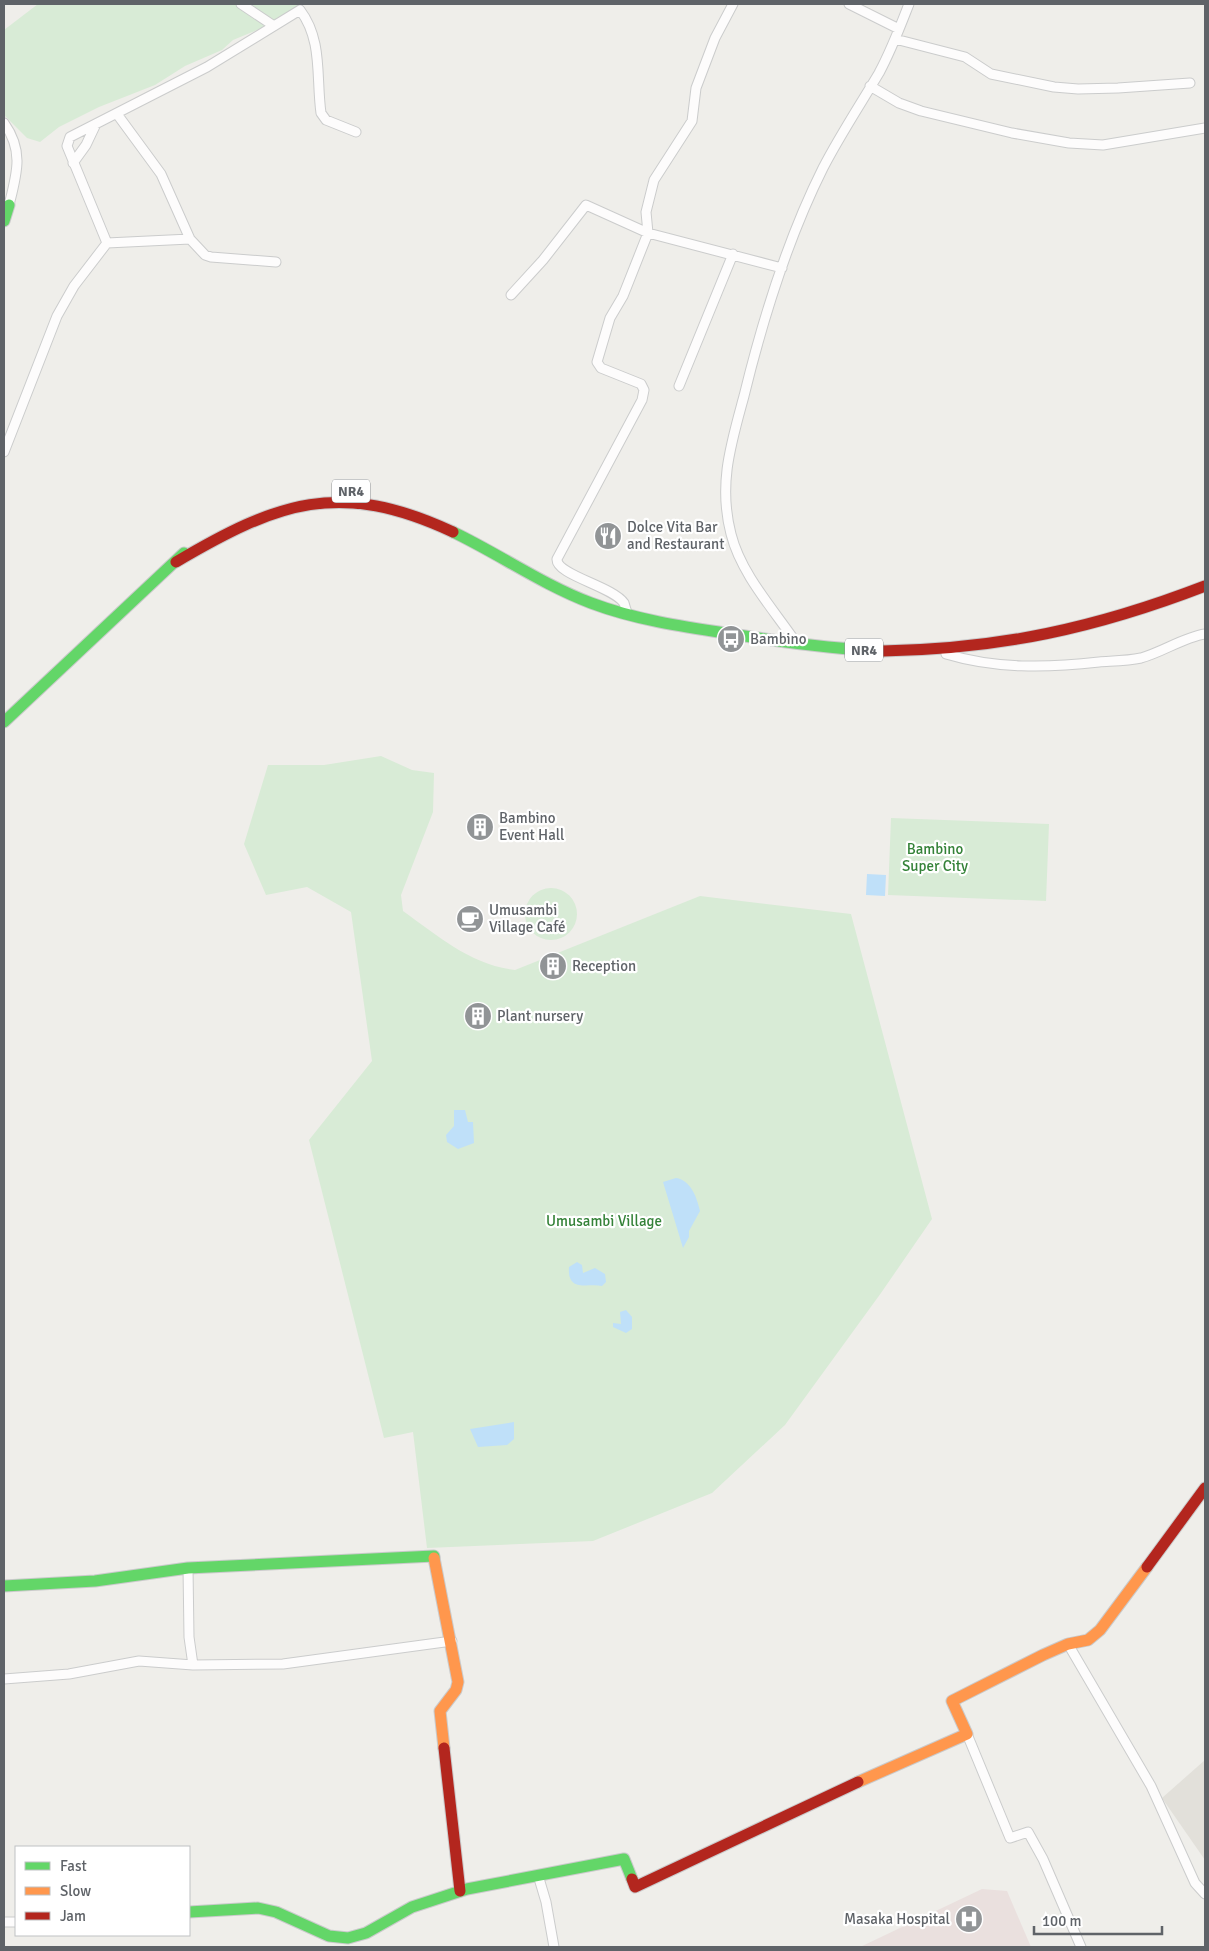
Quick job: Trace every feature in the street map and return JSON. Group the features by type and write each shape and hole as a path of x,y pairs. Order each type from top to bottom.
{"main road":[{"path":"4,221 6,207"},
{"name":"NR4","path":"176,562 240,525 268,513 290,507 341,501 392,508 422,518 577,598 628,614 698,629 797,644 882,651 990,646 1082,629 1169,601 1205,586"},
{"name":"NR4","path":"447,517 480,536 526,570"},
{"name":"NR4","path":"4,722 176,562 198,538 224,522"},
{"path":"190,1912 258,1908 276,1912 329,1936 348,1938 366,1933 412,1906 460,1891 538,1875 624,1860 635,1887 827,1796 967,1734 952,1701 1068,1644 1088,1640 1100,1630 1205,1488"},
{"path":"4,1586 95,1581 188,1568 434,1556 452,1641 458,1685 440,1711 460,1891"}],"street":[{"path":"242,4 274,26"},
{"path":"628,614 624,603 611,592 567,572 557,563 644,395 641,384 601,368 597,364 610,318 626,288 648,233 646,212 654,180 692,121 696,88 715,38 733,4"},
{"path":"849,4 899,29"},
{"path":"797,644 741,561 731,536 724,489 726,467 747,384 782,268 822,170 895,39 909,4"},
{"path":"107,243 73,163 67,146 68,140 207,67 300,10 309,25 315,42 321,113 326,120 356,132"},
{"path":"895,39 965,57 974,61 991,74 1054,87 1078,89 1118,88 1190,83"},
{"path":"870,86 898,103 921,111 1012,133 1069,143 1103,144 1205,128"},
{"path":"118,114 161,174 190,239 210,257 276,262"},
{"path":"4,123 13,136 17,149 6,207"},
{"path":"73,163 86,145 95,126"},
{"path":"511,295 543,260 586,205 648,233 782,268"},
{"path":"4,452 10,442 32,375 57,316 74,286 107,243 190,239"},
{"path":"679,386 733,254"},
{"path":"931,650 972,662 1018,667 1088,664 1137,658 1162,652 1205,634"},
{"path":"188,1568 189,1637 194,1665"},
{"path":"4,1679 69,1674 139,1661 194,1665 283,1664 452,1641"},
{"path":"1068,1644 1151,1786 1195,1883 1205,1894"},
{"path":"967,1734 1010,1838 1028,1832 1043,1859 1081,1947"},
{"path":"538,1875 546,1902 554,1947"}],"shaded area":[{"path":"1205,1760 1205,1860 1162,1798"},
{"name":"Masaka Hospital","path":"982,1889 1007,1891 1031,1947 860,1947"}],"green space":[{"path":"38,4 235,4 267,26 233,40 222,50 185,66 155,85 99,107 59,127 40,142 27,138 4,115 4,30"},
{"path":"244,4 299,4 299,5 272,24"},
{"name":"Umusambi Village","path":"381,756 412,770 434,773 433,812 401,895 403,911 456,948 484,962 515,970 700,896 851,914 932,1219 785,1425 712,1493 593,1541 427,1548 413,1432 384,1438 309,1140 372,1061 351,912 307,887 266,895 244,844 268,765 324,765"},
{"name":"Bambino Super City","path":"891,818 1049,824 1046,901 888,895"},
{"path":"546,888 556,888 566,892 573,899 577,914 573,929 566,936 556,940 546,940 536,936 529,929 525,919 525,909 529,899 536,892"}],"water":[{"path":"867,874 886,875 885,896 866,895"},
{"path":"454,1110 465,1110 468,1122 473,1122 474,1143 458,1149 447,1142 446,1135 454,1126"},
{"path":"676,1178 686,1182 689,1186 695,1195 700,1211 689,1231 689,1237 683,1248 663,1182"},
{"path":"577,1262 582,1265 583,1273 595,1268 605,1274 606,1282 602,1286 575,1284 571,1281 569,1267"},
{"path":"626,1310 632,1317 632,1329 626,1333 613,1327 613,1323 621,1324 620,1312"},
{"path":"514,1422 514,1439 507,1445 478,1447 470,1429"}],"traffic: fast":[{"path":"4,221 9,205"},
{"path":"453,532 573,596 625,614 679,626 770,640 826,647 883,651"},
{"path":"4,722 184,553"},
{"path":"4,1586 95,1581 188,1568 434,1556 434,1558"},
{"path":"190,1912 258,1908 276,1912 329,1936 348,1938 366,1933 412,1907 467,1889 624,1859 632,1879"}],"traffic: slow":[{"path":"434,1558 458,1682 456,1690 440,1711 444,1748"},
{"path":"858,1782 967,1734 952,1701 1043,1655 1068,1644 1088,1640 1100,1630 1147,1567"}],"traffic: jam":[{"path":"176,562 246,525 278,512 310,505 342,502 376,506 413,516 453,532"},
{"path":"883,651 967,646 1047,634 1125,614 1205,586"},
{"path":"1147,1567 1205,1488"},
{"path":"444,1748 460,1891"},
{"path":"632,1879 635,1887 858,1782"}],"place":[{"name":"Dolce Vita Bar and Restaurant","path":"608,536"},
{"name":"Bambino","path":"731,639"},
{"name":"Bambino Event Hall","path":"480,827"},
{"name":"Umusambi Village Café","path":"470,919"},
{"name":"Reception","path":"553,966"},
{"name":"Plant nursery","path":"478,1016"},
{"name":"Masaka Hospital","path":"969,1919"}]}
